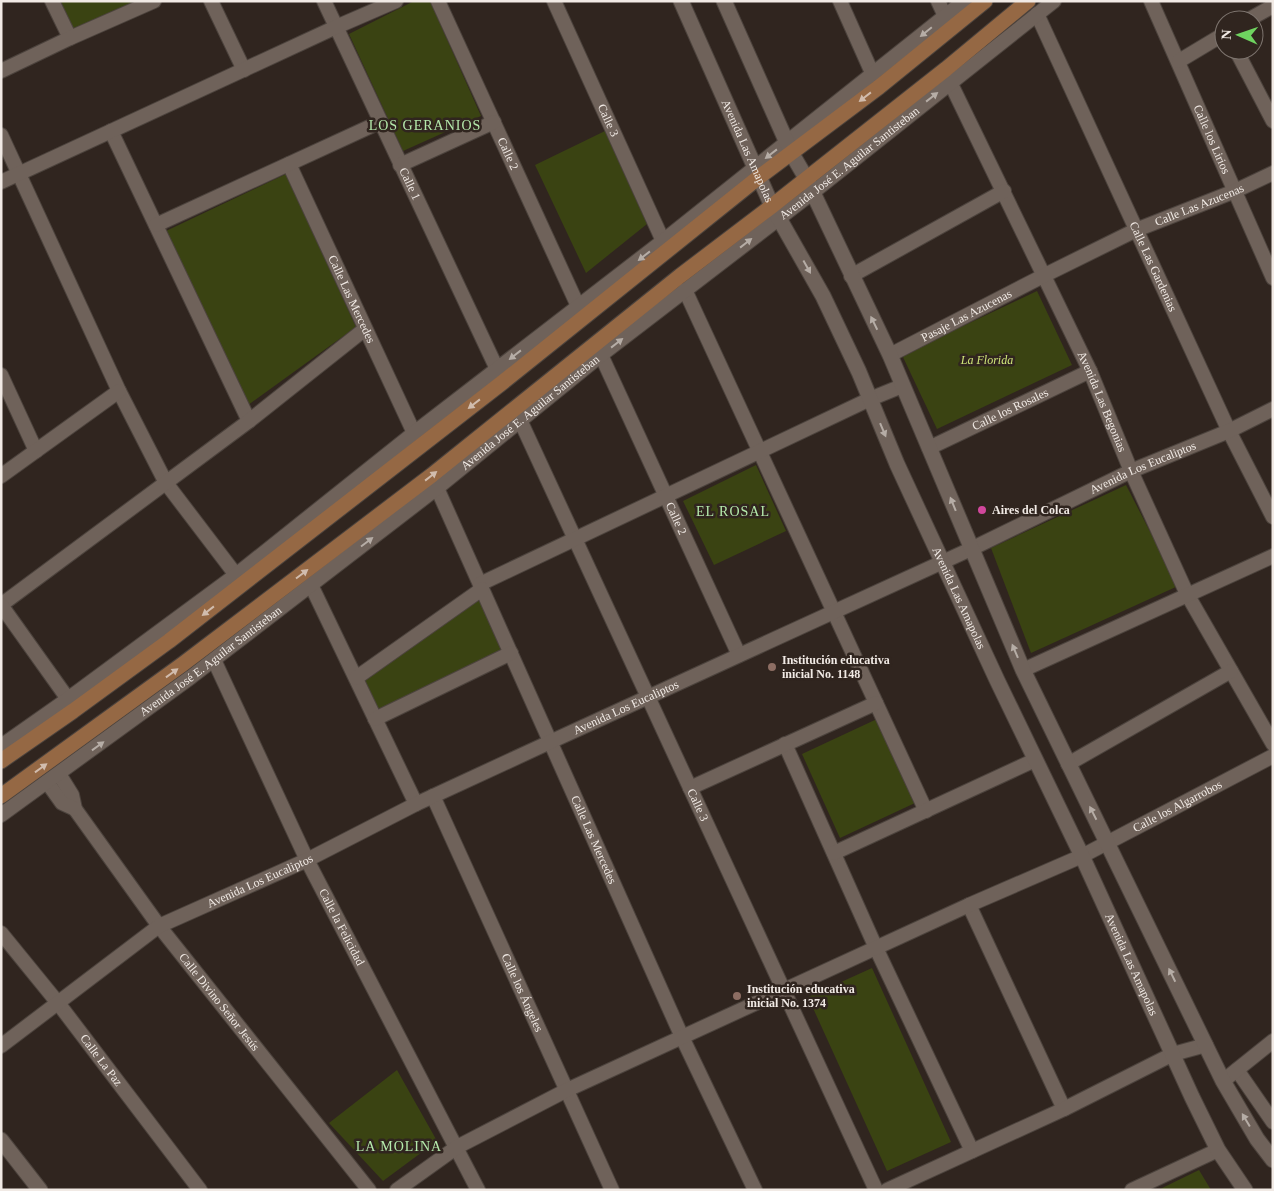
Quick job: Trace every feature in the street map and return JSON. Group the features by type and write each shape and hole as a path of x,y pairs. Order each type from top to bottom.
{"main road":[{"path":"1,761 169,641 569,330 757,172 879,87 985,1"},
{"name":"Avenida José E. Aguilar Santisteban","path":"1,796 183,664 432,475 680,276 776,212 806,178 946,69 1028,1"}],"street":[{"path":"52,1 70,38"},
{"path":"1,71 154,1"},
{"path":"211,1 244,70"},
{"name":"Calle 1","path":"324,1 497,369"},
{"path":"1,182 396,1"},
{"name":"Calle 2","path":"438,1 578,306"},
{"name":"Calle 3","path":"554,1 663,241"},
{"name":"Avenida Las Amapolas","path":"681,1 776,212 823,296 897,464 1218,1150 1245,1190"},
{"path":"724,1 790,148 890,355 1023,670 1223,1081 1257,1139 1273,1160"},
{"path":"840,1 872,75"},
{"path":"938,1 945,16"},
{"path":"790,148 872,75 964,1"},
{"name":"Avenida José E. Aguilar Santisteban","path":"1,815 214,660 437,488 601,355 685,290 776,212 812,193 1054,1"},
{"name":"Calle los Lirios","path":"1151,1 1273,278"},
{"name":"Calle Las Gardenias","path":"1038,14 1229,431 1272,515"},
{"path":"1179,61 1214,40"},
{"path":"1241,60 1273,121"},
{"name":"Avenida Las Begonias","path":"950,82 1090,371 1131,471 1187,594 1273,744"},
{"path":"156,225 380,122"},
{"path":"400,164 494,122"},
{"path":"112,131 249,421"},
{"path":"1,134 119,391 166,484 236,575"},
{"name":"Calle Las Mercedes","path":"289,164 414,433"},
{"path":"1,746 236,575 414,433 578,306 757,172"},
{"name":"Calle Las Azucenas","path":"1045,275 1136,230 1235,191 1273,173"},
{"path":"851,276 1004,191"},
{"name":"Pasaje Las Azucenas","path":"890,355 1045,275"},
{"path":"685,290 926,811"},
{"path":"68,699 1,605 166,484 365,329"},
{"name":"Calle 2","path":"601,355 739,655"},
{"name":"Calle los Rosales","path":"929,448 1090,371"},
{"path":"1,375 36,451"},
{"path":"356,678 481,586 760,451 902,386"},
{"path":"1,476 119,391"},
{"name":"Avenida Los Eucaliptos","path":"1,1046 159,926 307,860 433,796 971,550 1131,471 1229,431 1273,409"},
{"name":"Calle 3","path":"520,420 876,1190"},
{"name":"Calle Las Mercedes","path":"437,488 682,1036 755,1190"},
{"path":"1023,670 1273,556"},
{"path":"311,585 416,804"},
{"path":"376,719 511,653"},
{"name":"Calle la Felicidad","path":"214,660 307,860 478,1190"},
{"path":"1068,764 1231,671"},
{"path":"690,788 876,703"},
{"path":"785,744 876,948 972,1151"},
{"name":"Calle los Algarrobos","path":"397,1190 456,1147 567,1090 969,905 1108,844 1273,756"},
{"path":"834,853 1035,760"},
{"name":"Calle Divino Señor Jesús","path":"53,778 72,795 75,809 159,926 369,1190"},
{"name":"Calle los Ángeles","path":"433,796 612,1190"},
{"path":"969,905 1064,1109"},
{"name":"Calle La Paz","path":"1,934 58,1003 200,1190"},
{"path":"1223,1081 1273,1041"},
{"path":"887,1190 1064,1109 1173,1054 1206,1045"},
{"path":"1237,1070 1273,1122"},
{"path":"1,1140 40,1190"},
{"path":"1132,1190 1218,1150"}],"green space":[{"path":"52,1 154,1 70,38"},
{"path":"414,1 430,1 481,116 403,151 349,34"},
{"path":"605,131 647,224 586,273 535,165"},
{"path":"286,174 356,327 248,405 166,231"},
{"name":"La Florida","path":"1037,291 1072,365 937,429 902,355"},
{"path":"756,465 786,531 714,565 683,501"},
{"path":"1126,485 1178,586 1031,653 991,548"},
{"path":"481,596 506,655 378,712 364,679"},
{"path":"877,719 915,803 840,838 802,754"},
{"path":"872,968 951,1142 887,1171 808,997"},
{"path":"397,1070 437,1141 383,1181 329,1123"},
{"path":"1199,1170 1211,1190 1158,1190"}],"place":[{"name":"Aires del Colca","path":"982,510"},
{"name":"Institución educativa inicial No. 1148","path":"772,667"},
{"name":"Institución educativa inicial No. 1374","path":"737,996"}],"district":[{"name":"LOS GERANIOS","path":"425,125"},
{"name":"EL ROSAL","path":"733,511"},
{"name":"LA MOLINA","path":"399,1146"}]}
